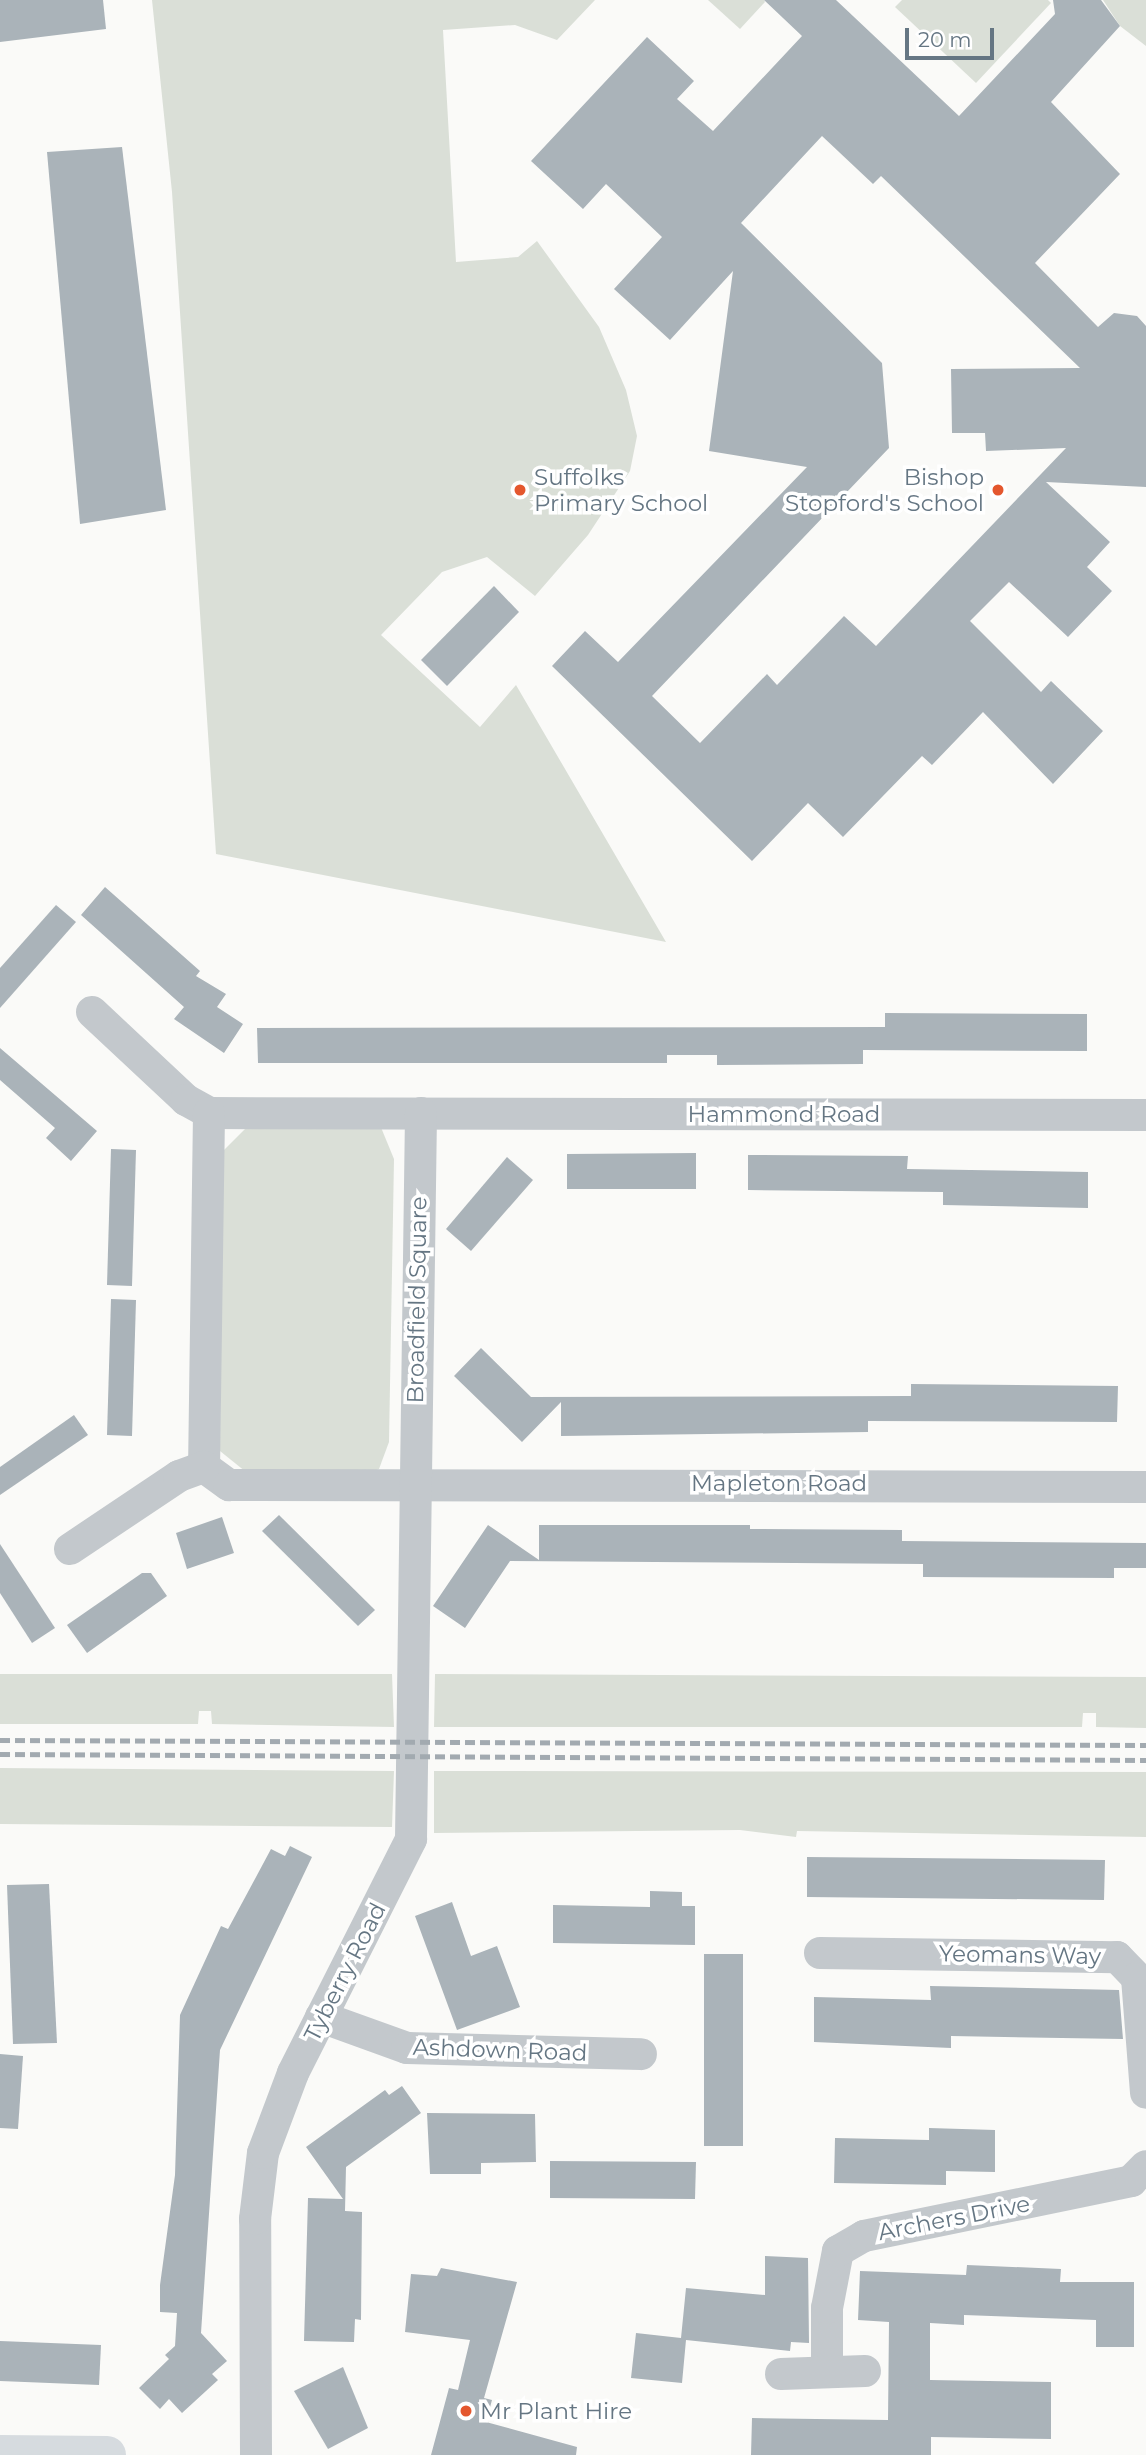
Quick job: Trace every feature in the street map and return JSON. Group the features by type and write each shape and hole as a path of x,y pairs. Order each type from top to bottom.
{"main road":[{"path":"0,2454 107,2455"}],"street":[{"path":"92,1012 186,1100 209,1113 421,1113"},
{"path":"204,1468 209,1113"},
{"name":"Hammond Road","path":"421,1113 1146,1115"},
{"name":"Broadfield Square","path":"412,1486 421,1113"},
{"path":"204,1468 229,1485 412,1486"},
{"path":"70,1549 179,1476 204,1468"},
{"name":"Mapleton Road","path":"412,1486 1146,1487"},
{"name":"Tyberry Road","path":"256,2455 257,2183 271,2124 321,2017 408,1851 415,1775 412,1486"},
{"name":"Yeomans Way","path":"820,1953 1117,1957 1138,1978 1146,2093"},
{"name":"Ashdown Road","path":"321,2017 407,2048 641,2054"},
{"name":"Archers Drive","path":"827,2372 827,2308 838,2251 864,2236 1131,2181 1146,2166"},
{"path":"781,2374 865,2371"}],"shaded area":[{"path":"152,0 595,0 557,40 515,25 443,30 456,262 518,257 537,241 599,327 626,390 637,436 630,471 588,535 535,596 487,557 442,572 381,635 480,727 516,685 666,942 216,854 172,192"},
{"path":"708,0 764,0 765,2 740,29"},
{"path":"902,0 1048,0 1051,3 976,83 895,7"},
{"path":"1103,0 1146,0 1146,46 1120,26"},
{"path":"380,1125 394,1159 389,1442 379,1469 367,1474 246,1472 220,1451 222,1152 246,1128"},
{"path":"0,1674 392,1674 394,1727 212,1724 211,1711 199,1711 198,1724 0,1724"},
{"path":"435,1674 1146,1677 1146,1728 1096,1727 1096,1713 1083,1713 1082,1727 434,1727"},
{"path":"0,1768 394,1771 392,1827 0,1824"},
{"path":"434,1771 1146,1772 1146,1837 797,1831 796,1837 740,1830 434,1833"}],"building":[{"path":"0,0 103,0 106,29 0,42"},
{"path":"764,0 836,0 959,116 1055,14 1053,0 1101,0 1120,26 1051,102 1120,174 1035,263 1098,327 1114,313 1137,316 1146,326 1146,487 1046,482 1110,542 1087,567 1112,591 1068,637 1009,582 970,621 1041,692 1051,681 1103,731 1053,784 983,712 932,765 922,756 843,837 808,803 752,861 552,666 585,631 618,662 807,467 709,451 733,271 670,340 614,289 662,237 606,184 583,209 531,161 647,37 694,81 677,99 713,131 802,36","holes":["822,136 873,184 881,176 1080,368 951,369 952,433 985,433 986,451 1066,448 876,646 844,616 777,685 767,674 700,743 652,696 889,448 882,363 741,223"]},
{"path":"122,147 166,510 80,524 47,152"},
{"path":"494,586 519,612 447,686 421,660"},
{"path":"105,887 200,971 196,976 226,994 217,1007 243,1024 224,1053 174,1019 184,1007 81,915"},
{"path":"56,905 76,922 0,1008 0,968"},
{"path":"885,1013 1087,1014 1087,1051 863,1050 863,1064 717,1065 717,1055 667,1055 667,1063 258,1063 257,1028 885,1027"},
{"path":"0,1048 97,1131 71,1161 46,1138 55,1128 0,1080"},
{"path":"111,1149 136,1150 132,1286 107,1285"},
{"path":"696,1153 696,1189 567,1189 567,1154"},
{"path":"748,1155 908,1156 907,1169 1088,1172 1088,1208 943,1205 943,1192 748,1190"},
{"path":"507,1157 533,1180 471,1251 446,1229"},
{"path":"111,1299 136,1300 132,1436 107,1435"},
{"path":"481,1348 531,1397 911,1396 911,1384 1118,1386 1117,1422 868,1421 868,1432 561,1436 561,1402 522,1442 454,1376"},
{"path":"74,1415 88,1435 0,1495 0,1467"},
{"path":"279,1515 375,1610 358,1626 262,1531"},
{"path":"222,1517 234,1553 187,1569 176,1533"},
{"path":"488,1525 539,1560 539,1525 750,1525 750,1529 902,1530 902,1541 1146,1543 1146,1568 1114,1568 1114,1578 923,1577 923,1564 510,1561 465,1628 433,1606"},
{"path":"0,1544 55,1628 32,1643 0,1593"},
{"path":"142,1573 151,1573 167,1596 87,1653 67,1625"},
{"path":"290,1846 312,1857 220,2050 201,2333 227,2361 212,2374 218,2380 182,2413 169,2399 160,2409 139,2388 169,2359 165,2355 175,2346 177,2313 160,2312 160,2285 175,2175 180,2015 221,1926 228,1929 271,1849 285,1856"},
{"path":"807,1857 1105,1860 1104,1900 807,1897"},
{"path":"49,1884 57,2043 13,2044 7,1885"},
{"path":"650,1891 682,1892 682,1906 695,1906 695,1945 553,1943 553,1905 650,1907"},
{"path":"452,1902 471,1956 497,1946 520,2007 457,2030 415,1916"},
{"path":"704,1954 743,1954 743,2146 704,2146"},
{"path":"930,1986 1119,1990 1123,2039 951,2036 951,2048 814,2042 814,1997 931,2000"},
{"path":"0,2054 23,2056 18,2129 0,2128"},
{"path":"402,2086 421,2113 346,2167 345,2211 362,2212 361,2320 355,2319 354,2342 304,2341 308,2198 343,2199 306,2147 385,2090 389,2095"},
{"path":"427,2113 535,2114 536,2162 481,2163 481,2174 430,2174"},
{"path":"929,2128 995,2130 995,2172 946,2171 946,2185 834,2183 835,2138 929,2140"},
{"path":"550,2161 696,2162 695,2199 550,2198"},
{"path":"765,2256 808,2258 809,2343 791,2342 790,2351 686,2340 682,2383 631,2378 636,2333 681,2338 686,2288 765,2295"},
{"path":"967,2265 1061,2269 1060,2282 1134,2282 1134,2347 1096,2347 1096,2320 964,2315 964,2325 930,2323 930,2380 1051,2382 1051,2439 931,2437 931,2455 751,2455 752,2418 888,2420 889,2322 858,2320 860,2271 966,2275"},
{"path":"441,2268 517,2282 484,2398 492,2400 486,2422 577,2447 576,2455 431,2455 449,2388 458,2390 470,2340 405,2332 411,2274 437,2276"},
{"path":"0,2341 101,2345 99,2385 0,2381"},
{"path":"343,2367 368,2428 328,2449 294,2391"}],"railway":[{"path":"0,1740 1146,1745"},
{"path":"0,1754 1146,1760"}],"place":[{"name":"Suffolks Primary School","path":"520,490"},
{"name":"Bishop Stopford's School","path":"998,490"},
{"name":"Mr Plant Hire","path":"466,2411"}]}
